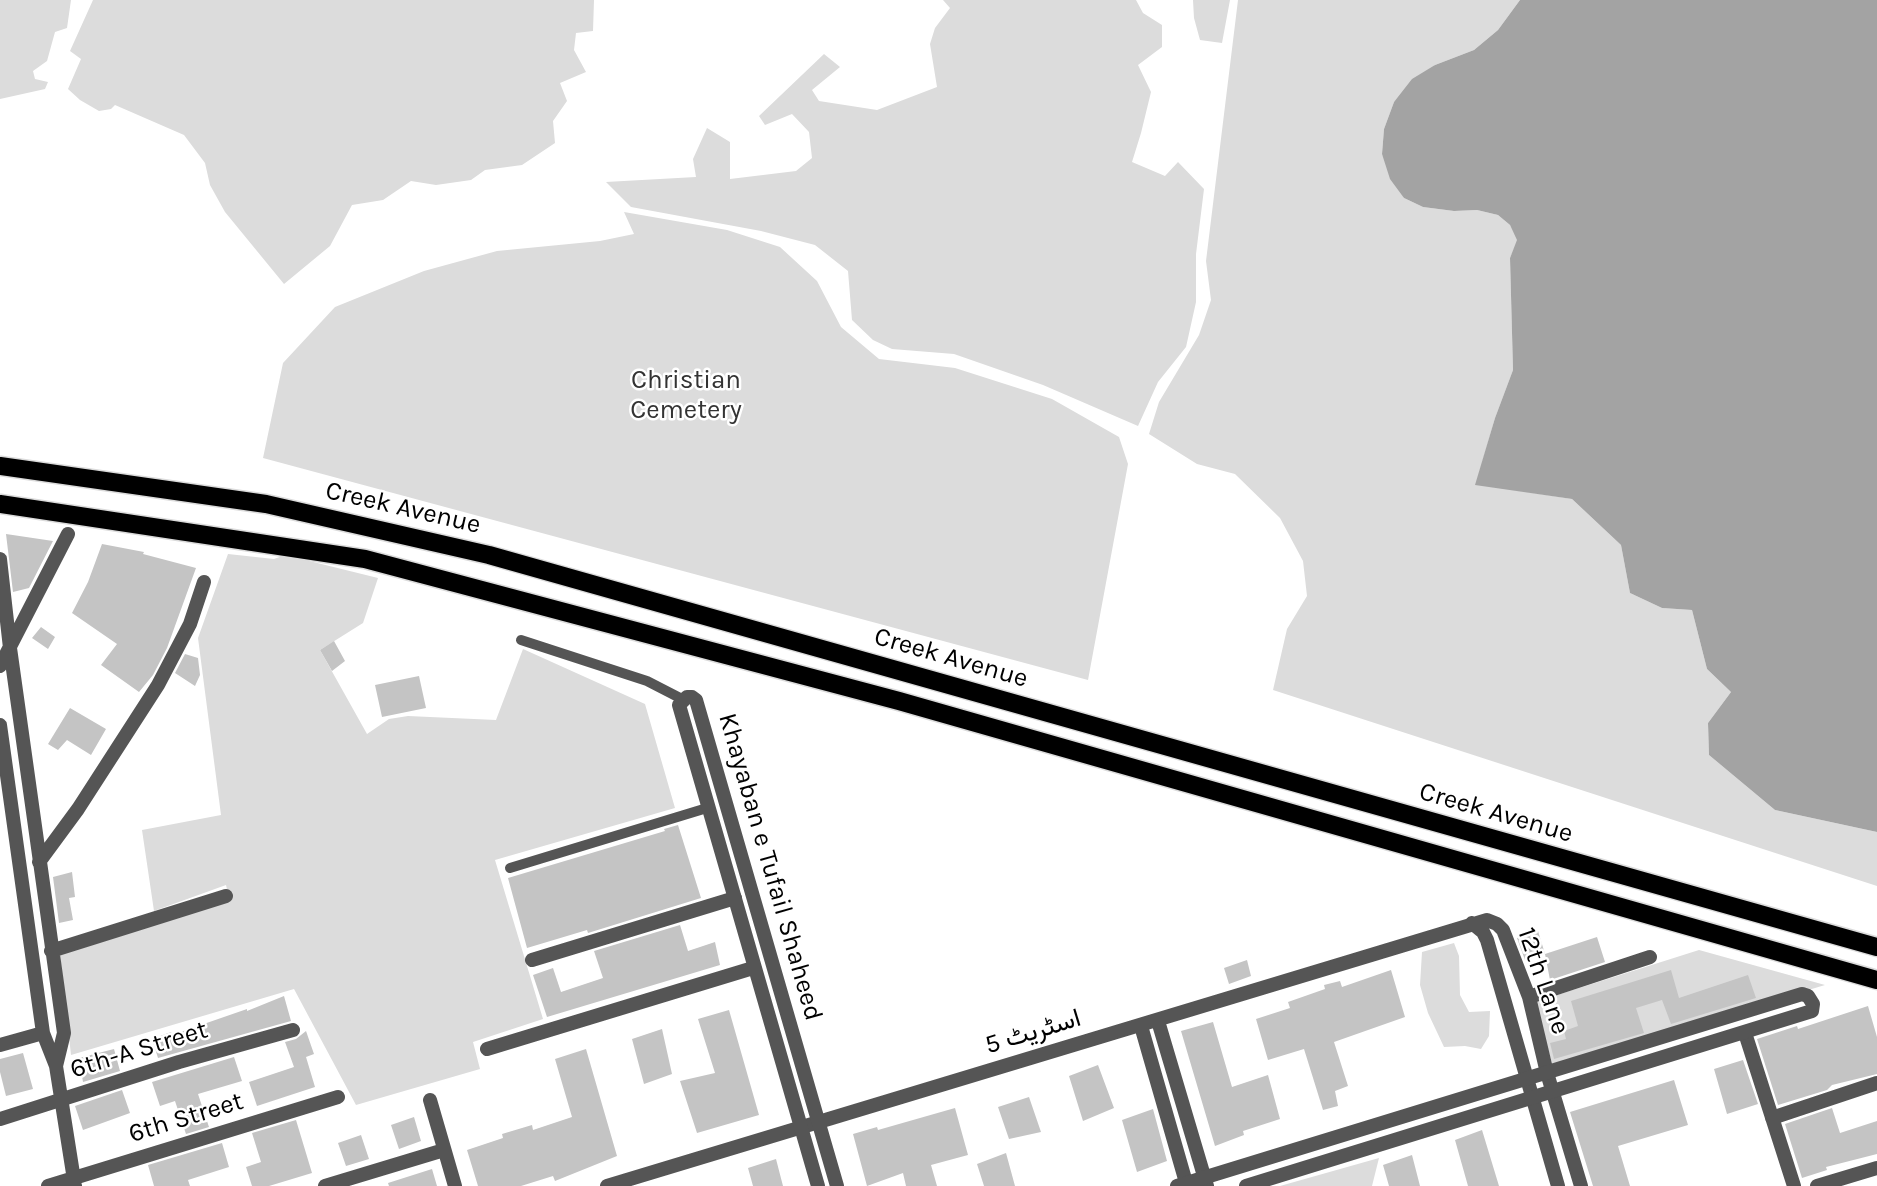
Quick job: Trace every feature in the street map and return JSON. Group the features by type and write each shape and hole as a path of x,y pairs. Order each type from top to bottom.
{"main road":[{"name":"Creek Avenue","path":"0,466 266,504 489,555 1877,947"},
{"path":"0,504 365,559 899,701 1877,980"}],"street":[{"path":"0,666 68,534"},
{"path":"0,559 64,1032 56,1066"},
{"path":"39,862 78,810 158,685 190,624 204,582"},
{"name":"Khayaban e Tufail Shaheed","path":"818,1186 707,808 679,705 682,699 692,697 696,701 837,1186"},
{"path":"0,725 43,1033 56,1066 75,1182"},
{"path":"51,951 226,896"},
{"path":"531,960 735,898"},
{"name":"12th Lane","path":"1472,923 1487,920 1503,930 1529,997 1547,1073 1581,1186"},
{"name":"اسٹریٹ 5","path":"607,1186 1158,1021 1472,923"},
{"name":"12th Lane","path":"1472,923 1483,932 1487,940 1558,1186"},
{"path":"1529,997 1650,957"},
{"path":"487,1049 753,968"},
{"path":"1140,1026 1184,1185 1205,1182 1802,994 1811,1000 1812,1012 1246,1186"},
{"path":"1158,1021 1205,1182"},
{"name":"6th-A Street","path":"0,1119 179,1062 293,1030"},
{"path":"0,1045 43,1033"},
{"path":"1745,1033 1794,1186"},
{"path":"1772,1118 1877,1083"},
{"name":"6th Street","path":"48,1186 75,1182 338,1097"},
{"path":"430,1100 455,1186"},
{"path":"325,1186 444,1150"},
{"path":"1817,1186 1877,1168"}],"lane":[{"path":"521,640 647,681 682,699"},
{"path":"510,868 707,808"}],"green space":[{"path":"0,0 71,0 67,28 55,32 47,61 33,71 35,79 48,82 45,89 0,99"},
{"path":"93,0 594,0 593,31 576,33 574,50 586,72 560,83 567,101 553,121 555,143 522,165 485,170 471,180 436,185 411,181 383,200 352,205 330,246 284,284 225,212 210,185 205,163 184,135 115,105 111,109 99,111 68,89 81,59 70,51"},
{"path":"943,0 1136,0 1143,13 1162,25 1162,47 1138,65 1151,92 1132,162 1165,176 1178,162 1204,189 1196,254 1196,302 1186,347 1158,382 1138,426 1043,385 954,354 892,349 873,340 852,320 848,271 815,245 761,231 631,207 606,182 696,177 693,159 707,128 730,142 730,179 796,171 812,158 809,132 792,114 765,125 759,116 824,54 840,67 812,90 819,101 877,110 937,87 930,44 935,28 950,8"},
{"path":"1193,0 1230,0 1222,43 1200,40 1194,18"},
{"path":"1238,0 1520,0 1498,30 1474,50 1435,65 1394,102 1384,129 1382,154 1404,198 1423,207 1454,211 1477,210 1498,215 1510,225 1518,240 1510,258 1513,370 1495,418 1476,484 1572,499 1621,545 1630,593 1662,608 1692,610 1707,669 1731,692 1708,723 1709,755 1775,810 1877,832 1877,886 1273,690 1287,629 1307,596 1303,561 1280,518 1235,474 1197,464 1149,434 1159,402 1199,335 1211,300 1206,261"},
{"name":"Christian Cemetery","path":"624,212 727,230 780,247 817,281 841,327 879,359 955,368 1052,399 1119,437 1128,464 1088,680 263,458 283,363 335,307 424,271 497,251 600,241 634,234"},
{"path":"228,554 274,559 285,555 378,578 363,623 320,650 367,734 389,719 408,716 496,720 523,649 645,704 675,808 495,860 543,1019 473,1042 480,1069 356,1105 294,989 71,1055 60,954 229,898 226,885 154,911 142,830 221,815 198,638"},
{"path":"1454,943 1459,956 1460,995 1469,1012 1490,1011 1489,1036 1481,1049 1465,1046 1444,1047 1428,1013 1420,985 1422,952"},
{"path":"1699,950 1825,985 1553,1067 1535,1002"},
{"path":"1379,1158 1372,1186 1280,1186"}],"shaded area":[{"path":"1520,0 1877,0 1877,832 1775,810 1709,755 1708,723 1731,692 1707,669 1692,610 1662,608 1630,593 1621,545 1572,499 1475,485 1513,370 1510,258 1517,240 1510,225 1498,215 1477,210 1454,211 1423,207 1404,198 1390,179 1382,154 1384,129 1394,102 1412,79 1435,65 1474,50 1498,30"}],"building":[{"path":"6,534 53,541 29,588 13,592"},
{"path":"102,544 144,552 143,554 196,568 167,648 153,675 139,692 101,665 117,644 72,613 88,582"},
{"path":"41,627 55,637 48,649 32,638"},
{"path":"334,641 345,661 332,671 320,650"},
{"path":"185,654 198,658 200,675 195,686 175,673"},
{"path":"419,676 426,708 382,717 375,685"},
{"path":"70,708 106,729 91,755 67,740 58,750 48,744"},
{"path":"678,825 701,898 588,933 587,930 527,948 508,878"},
{"path":"72,872 75,897 69,898 73,920 59,923 53,877"},
{"path":"680,925 688,951 715,942 720,965 547,1017 533,975 553,968 561,992 603,978 594,951"},
{"path":"1538,931 1545,954 1525,960 1517,938"},
{"path":"1597,937 1605,962 1550,980 1545,954"},
{"path":"1247,960 1251,976 1229,984 1224,968"},
{"path":"1391,970 1405,1017 1334,1042 1348,1086 1335,1091 1338,1106 1323,1110 1304,1049 1268,1060 1256,1019 1290,1008 1288,1002 1325,989 1324,985 1340,981 1342,987"},
{"path":"1671,970 1679,998 1748,975 1756,998 1671,1024 1662,1000 1636,1008 1644,1033 1554,1059 1550,1043 1566,1039 1564,1031 1578,1026 1571,1001"},
{"path":"284,996 291,1021 158,1058 152,1039 247,1011"},
{"path":"1868,1006 1877,1037 1877,1074 1832,1085 1827,1090 1778,1105 1757,1039"},
{"path":"729,1010 759,1115 697,1133 680,1081 715,1073 698,1019"},
{"path":"1213,1022 1232,1087 1268,1075 1280,1119 1243,1131 1244,1135 1215,1146 1181,1031"},
{"path":"662,1029 672,1074 644,1084 632,1039"},
{"path":"306,1031 314,1054 306,1057 315,1087 257,1106 249,1082 294,1067 285,1042 296,1039"},
{"path":"114,1049 120,1071 83,1082 79,1058"},
{"path":"586,1049 617,1156 555,1181 553,1176 521,1186 478,1186 467,1150 503,1138 502,1134 532,1125 533,1130 572,1117 555,1059"},
{"path":"23,1053 33,1089 6,1096 0,1059"},
{"path":"234,1057 242,1081 198,1094 209,1127 186,1134 175,1101 160,1106 152,1082"},
{"path":"1743,1060 1758,1104 1727,1114 1714,1069"},
{"path":"1098,1065 1114,1108 1083,1121 1069,1076"},
{"path":"1674,1080 1688,1125 1618,1146 1630,1186 1593,1186 1570,1112"},
{"path":"122,1090 130,1113 83,1130 75,1106"},
{"path":"1029,1097 1041,1132 1009,1139 998,1107"},
{"path":"955,1108 968,1155 931,1165 937,1186 906,1186 903,1173 867,1186 853,1134 877,1127 878,1130"},
{"path":"1832,1108 1840,1133 1877,1121 1877,1154 1826,1167 1827,1170 1802,1178 1785,1124"},
{"path":"1153,1109 1167,1161 1137,1172 1122,1120"},
{"path":"414,1117 421,1141 399,1149 391,1125"},
{"path":"296,1120 312,1173 269,1186 252,1186 246,1167 261,1162 252,1133"},
{"path":"1482,1130 1499,1186 1468,1186 1455,1140"},
{"path":"361,1135 369,1159 346,1166 338,1143"},
{"path":"222,1143 229,1167 188,1180 190,1186 154,1186 148,1165"},
{"path":"1006,1153 1015,1186 984,1186 977,1164"},
{"path":"1412,1155 1420,1186 1389,1186 1383,1165"},
{"path":"776,1159 783,1186 753,1186 748,1168"},
{"path":"432,1169 437,1186 389,1186 388,1183"}]}
